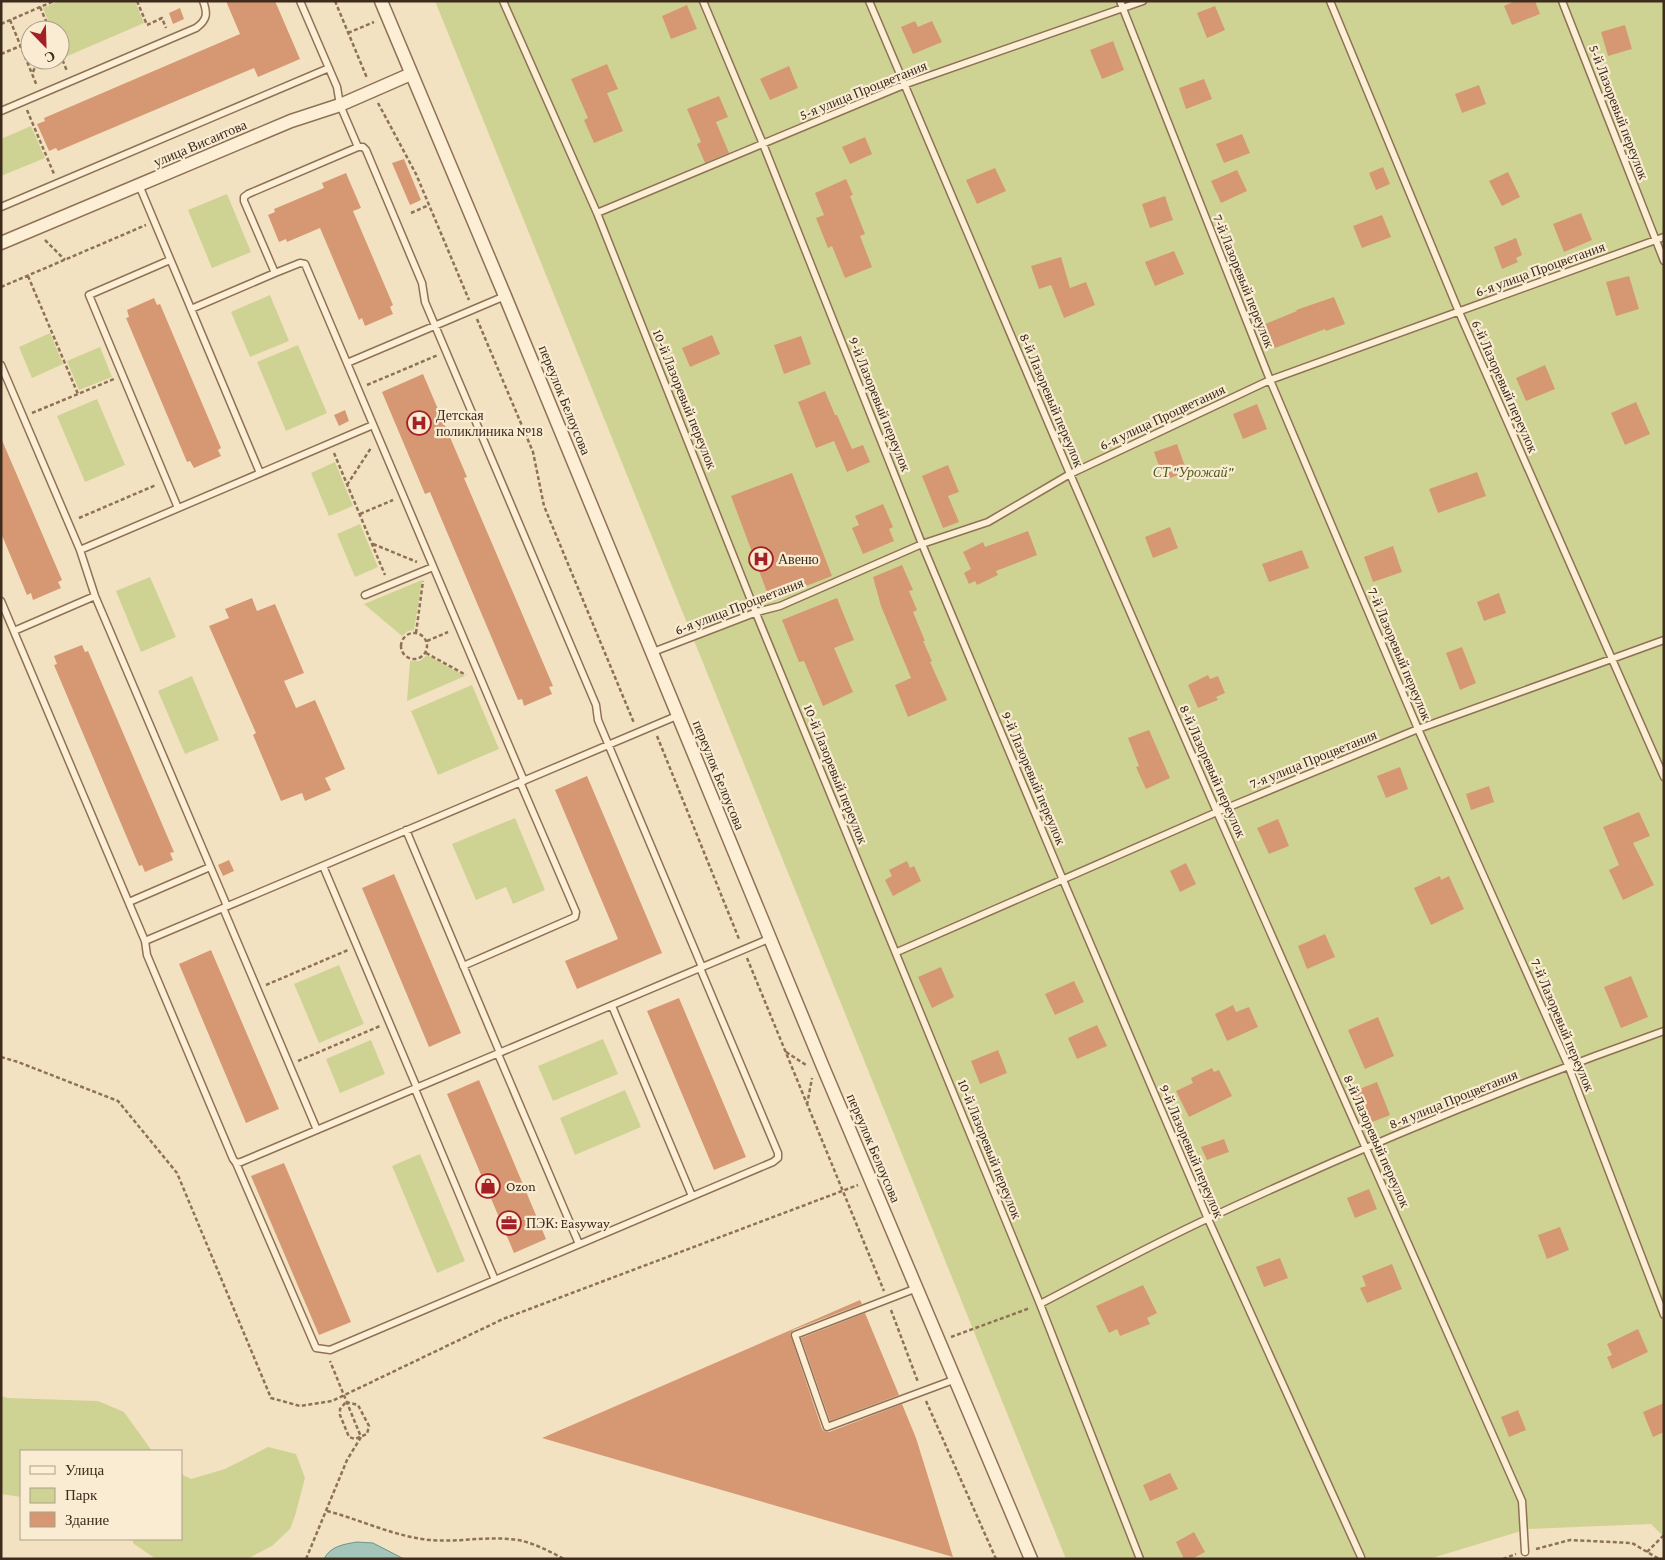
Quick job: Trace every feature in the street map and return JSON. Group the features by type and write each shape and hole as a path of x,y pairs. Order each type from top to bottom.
{"street":[{"name":"переулок Белоусова","path":"381,1 653,652 823,1067 872,1179 1031,1559"},
{"name":"улица Висаитова","path":"2,242 291,121 340,105 411,74"}],"lane":[{"path":"1,111 196,28 207,18 203,1"},
{"path":"300,1 337,87 340,105 358,147"},
{"name":"10-й Лазоревый переулок","path":"504,1 597,213 757,612 1040,1304 1140,1559"},
{"name":"9-й Лазоревый переулок","path":"703,1 763,144 922,544 1063,880 1208,1219 1361,1557"},
{"name":"8-й Лазоревый переулок","path":"869,1 906,84 1070,474 1217,812 1522,1501 1525,1552"},
{"name":"7-й Лазоревый переулок","path":"1120,1 1270,380 1418,729 1568,1065 1664,1315"},
{"name":"5-я улица Процветания","path":"597,213 906,84 1143,1"},
{"name":"6-й Лазоревый переулок","path":"1330,1 1459,312 1664,777"},
{"name":"5-й Лазоревый переулок","path":"1562,1 1664,261"},
{"path":"1,206 329,68"},
{"path":"1,601 129,902 145,941 147,955 233,1159 316,1348 330,1350 774,1162 778,1158 778,1153 608,745 598,720 596,705 435,326 425,302 422,283 366,150 363,147 358,147 244,197 244,202 275,273"},
{"path":"139,185 260,473"},
{"name":"6-я улица Процветания","path":"653,652 757,612 780,606 922,544 988,522 1070,474 1270,380 1664,237"},
{"path":"170,260 89,295 178,508"},
{"path":"191,308 300,263 305,264 403,495 430,568 459,627 576,912 575,917 463,966"},
{"path":"347,363 505,296"},
{"path":"1,365 80,550 95,596 210,867 317,1130"},
{"path":"80,550 373,425"},
{"path":"365,596 430,568"},
{"path":"14,631 95,596"},
{"name":"7-я улица Процветания","path":"897,952 1217,812 1418,729 1664,640"},
{"path":"145,941 678,715"},
{"path":"406,830 579,1244"},
{"path":"323,866 495,1280"},
{"path":"129,902 210,867"},
{"path":"236,1163 416,1089 771,938"},
{"path":"612,1006 692,1196"},
{"name":"8-я улица Процветания","path":"1040,1304 1208,1219 1367,1148 1568,1065 1664,1031"},
{"path":"917,1288 795,1335 828,1427 956,1379"}],"path":[{"path":"1,24 54,1"},
{"path":"137,1 147,25 162,18 171,39"},
{"path":"335,1 372,91 416,174 533,452 544,506 637,732"},
{"path":"40,7 46,20"},
{"path":"10,20 20,44"},
{"path":"348,33 379,20"},
{"path":"1,54 20,46"},
{"path":"31,70 41,94"},
{"path":"67,70 71,81"},
{"path":"24,101 58,182"},
{"path":"411,213 429,205"},
{"path":"1,287 154,222"},
{"path":"37,228 40,236 65,260"},
{"path":"28,276 78,394"},
{"path":"358,389 446,351"},
{"path":"23,417 122,375"},
{"path":"347,484 378,437"},
{"path":"330,443 390,585"},
{"path":"68,523 167,481"},
{"path":"360,514 403,495"},
{"path":"372,543 430,568 416,633"},
{"path":"427,641 459,627"},
{"path":"416,633 424,636 427,641 426,653 420,658 414,660 405,656 402,652 404,636 416,633"},
{"path":"426,653 467,675 477,671"},
{"path":"653,725 887,1300 921,1392 996,1559"},
{"path":"275,981 357,947"},
{"path":"308,1056 389,1022"},
{"path":"785,1051 807,1065"},
{"path":"1,1057 118,1102 177,1173 270,1398 300,1406 332,1401 503,1319 872,1179"},
{"path":"807,1106 814,1070"},
{"path":"940,1341 1040,1304"},
{"path":"325,1350 361,1437"},
{"path":"346,1402 358,1405 369,1426 367,1434 355,1439 349,1437 340,1415 340,1408 346,1402"},
{"path":"306,1559 347,1460 361,1437"},
{"path":"327,1511 422,1539 454,1541 517,1540 532,1544 564,1559"},
{"path":"1646,1552 1664,1535"},
{"path":"1503,1559 1570,1540 1632,1543 1659,1559"}],"green space":[{"path":"59,1 135,1 144,23 70,55 70,20 48,20 43,8"},
{"name":"СТ \"Урожай\"","path":"435,1 1664,1 1664,1537 1651,1524 1528,1529 1429,1559 1066,1559"},
{"path":"31,126 45,158 1,176 1,139"},
{"path":"227,194 251,252 212,268 188,210"},
{"path":"270,295 289,341 250,357 231,312"},
{"path":"50,333 63,364 32,378 19,347"},
{"path":"298,345 327,413 286,431 257,362"},
{"path":"100,347 112,377 79,390 67,361"},
{"path":"97,399 125,465 85,482 57,416"},
{"path":"335,462 353,506 329,516 311,473"},
{"path":"360,524 378,567 355,577 337,534"},
{"path":"150,577 176,637 141,652 116,591"},
{"path":"422,580 414,630 408,631 402,636 364,604"},
{"path":"427,655 465,676 407,701 410,661 420,661"},
{"path":"192,676 219,740 185,754 158,691"},
{"path":"472,685 499,749 438,775 411,711"},
{"path":"515,818 545,890 513,904 506,887 476,900 452,844"},
{"path":"339,965 364,1024 319,1043 294,984"},
{"path":"603,1039 618,1074 553,1101 538,1066"},
{"path":"371,1040 385,1074 340,1093 326,1059"},
{"path":"625,1090 641,1127 575,1155 560,1118"},
{"path":"420,1154 465,1261 437,1273 392,1166"},
{"path":"1,1396 8,1398 98,1401 124,1412 151,1450 20,1450 20,1497 1,1494"},
{"path":"268,1447 296,1454 305,1478 290,1529 272,1546 247,1559 156,1559 134,1544 132,1540 182,1540 182,1474 191,1479 225,1469"}],"water":[{"path":"357,1542 373,1543 404,1559 324,1559 334,1548"}],"building":[{"path":"226,1 275,1 300,59 258,77 254,68 58,151 56,148 49,151 37,124 45,121 44,118 240,34"},
{"path":"1515,1 1535,1 1540,14 1512,25 1504,6"},
{"path":"687,5 697,29 671,39 662,16"},
{"path":"1215,6 1225,30 1207,38 1197,13"},
{"path":"180,8 184,19 173,24 169,13"},
{"path":"915,21 918,27 932,21 942,42 913,54 901,27"},
{"path":"1625,25 1632,49 1608,56 1601,32"},
{"path":"1113,41 1124,70 1102,79 1090,50"},
{"path":"607,64 618,89 607,93 623,131 594,143 584,120 588,118 571,79"},
{"path":"789,66 798,88 770,100 760,79"},
{"path":"1204,79 1212,99 1186,109 1179,88"},
{"path":"1479,85 1486,104 1462,113 1455,94"},
{"path":"719,96 728,117 716,122 729,153 705,163 697,144 701,142 687,109"},
{"path":"1242,134 1250,153 1224,163 1216,144"},
{"path":"865,137 872,154 850,164 842,147"},
{"path":"404,159 421,200 410,205 392,163"},
{"path":"1383,167 1390,184 1376,190 1369,173"},
{"path":"995,168 1006,191 977,204 966,180"},
{"path":"1237,170 1247,191 1221,203 1211,181"},
{"path":"1508,172 1520,197 1502,206 1489,181"},
{"path":"346,173 361,208 353,211 393,305 390,307 393,314 365,326 362,318 359,320 320,228 287,242 286,239 279,242 268,215 275,212 274,209 324,188 322,183"},
{"path":"846,179 853,195 850,196 865,234 860,236 872,267 845,278 832,246 828,248 816,218 824,215 815,193"},
{"path":"1165,196 1173,220 1150,228 1142,204"},
{"path":"1581,213 1592,240 1564,252 1553,224"},
{"path":"1382,215 1391,237 1362,248 1353,226"},
{"path":"1516,238 1522,255 1516,258 1518,262 1502,269 1494,247"},
{"path":"1174,251 1184,274 1155,286 1145,262"},
{"path":"1061,257 1070,288 1086,282 1095,305 1064,318 1051,285 1039,289 1031,266"},
{"path":"1629,276 1639,309 1616,316 1606,282"},
{"path":"1334,297 1345,324 1326,331 1325,329 1275,348 1265,324 1296,310"},
{"path":"154,298 157,305 160,304 221,448 218,450 221,456 194,468 190,461 187,462 126,318 129,317 127,310"},
{"path":"712,335 720,354 690,367 682,348"},
{"path":"801,336 811,364 784,374 774,345"},
{"path":"1545,365 1555,389 1526,401 1516,378"},
{"path":"423,374 467,477 464,478 553,686 549,687 552,694 524,706 522,699 518,700 430,492 425,494 382,392"},
{"path":"825,391 852,449 863,445 870,462 847,472 834,441 816,448 798,402"},
{"path":"1636,402 1650,434 1625,445 1611,413"},
{"path":"1257,404 1267,429 1243,439 1233,414"},
{"path":"345,410 349,421 339,426 334,415"},
{"path":"1,438 62,580 58,582 61,588 33,600 31,593 27,595 1,533"},
{"path":"1177,444 1187,472 1164,480 1154,452"},
{"path":"948,465 959,492 948,496 959,522 943,528 922,476"},
{"path":"1477,472 1486,496 1438,513 1429,489"},
{"path":"792,473 832,576 770,600 731,496"},
{"path":"883,504 893,527 889,529 894,541 863,554 852,528 859,525 855,516"},
{"path":"1170,527 1178,548 1153,558 1145,537"},
{"path":"1028,531 1037,555 996,571 998,575 977,585 975,581 969,584 964,573 971,569 963,552 983,542 985,547"},
{"path":"1393,546 1402,572 1373,582 1364,557"},
{"path":"1302,550 1309,568 1269,582 1262,564"},
{"path":"902,565 913,590 909,591 917,610 913,612 932,661 930,662 947,700 908,717 895,685 911,678 881,606 873,577"},
{"path":"1499,593 1506,613 1484,621 1477,602"},
{"path":"252,598 257,611 275,604 304,673 284,681 296,708 315,700 345,769 325,778 331,790 305,801 302,793 281,801 253,735 256,733 209,626 229,618 225,609"},
{"path":"837,598 854,640 834,648 853,692 823,706 804,661 799,662 782,620"},
{"path":"82,645 85,652 88,651 174,852 170,853 173,860 145,872 142,865 139,866 54,665 57,664 54,656"},
{"path":"1462,647 1476,683 1460,690 1446,653"},
{"path":"1208,675 1210,679 1218,676 1225,693 1216,697 1218,700 1198,708 1188,685"},
{"path":"1149,730 1170,778 1146,789 1136,767 1139,766 1128,738"},
{"path":"1400,767 1408,789 1386,798 1377,776"},
{"path":"587,776 662,953 577,989 565,961 618,939 555,790"},
{"path":"1489,786 1494,802 1471,810 1466,794"},
{"path":"1639,812 1650,836 1633,843 1654,885 1623,900 1609,870 1619,865 1603,827"},
{"path":"1278,819 1289,846 1269,854 1257,828"},
{"path":"229,860 234,871 223,876 218,865"},
{"path":"907,861 910,868 914,866 921,881 893,896 885,880 892,876 889,870"},
{"path":"1186,863 1196,884 1180,892 1170,871"},
{"path":"394,874 461,1033 429,1047 362,888"},
{"path":"1440,876 1441,880 1449,876 1464,909 1431,925 1414,888"},
{"path":"1325,934 1335,957 1307,969 1298,946"},
{"path":"211,950 279,1109 246,1123 179,964"},
{"path":"941,967 954,997 932,1008 918,977"},
{"path":"1631,976 1648,1017 1621,1028 1604,987"},
{"path":"1074,981 1084,1002 1055,1015 1045,994"},
{"path":"679,998 746,1157 714,1170 647,1011"},
{"path":"1233,1005 1236,1012 1249,1007 1258,1027 1227,1041 1215,1014"},
{"path":"1378,1017 1394,1056 1365,1069 1348,1030"},
{"path":"1097,1025 1107,1046 1077,1059 1068,1038"},
{"path":"998,1050 1007,1073 980,1084 971,1061"},
{"path":"1212,1068 1214,1072 1219,1070 1232,1096 1189,1117 1176,1091 1193,1083 1191,1078"},
{"path":"479,1080 546,1239 514,1253 447,1094"},
{"path":"1377,1082 1390,1115 1365,1125 1352,1092"},
{"path":"1224,1139 1229,1152 1207,1160 1201,1147"},
{"path":"284,1163 351,1322 319,1335 251,1176"},
{"path":"1369,1189 1377,1209 1355,1218 1347,1198"},
{"path":"1560,1227 1569,1250 1547,1259 1538,1235"},
{"path":"1280,1258 1288,1278 1264,1287 1256,1267"},
{"path":"1392,1264 1402,1289 1367,1303 1360,1288 1366,1286 1362,1276"},
{"path":"1143,1285 1157,1313 1147,1318 1150,1324 1120,1336 1117,1329 1109,1333 1096,1306"},
{"path":"860,1300 862,1304 793,1330 790,1334 822,1429 829,1432 902,1404 916,1438 953,1557 542,1438"},
{"path":"865,1313 899,1395 830,1421 801,1338"},
{"path":"1638,1329 1648,1352 1612,1369 1607,1357 1612,1355 1607,1344"},
{"path":"1664,1403 1664,1432 1653,1437 1643,1412"},
{"path":"1518,1410 1526,1430 1509,1437 1501,1417"},
{"path":"1170,1473 1178,1489 1150,1501 1143,1485"},
{"path":"1194,1532 1205,1552 1192,1559 1184,1559 1176,1542"}],"place":[{"name":"Детская поликлиника №18","path":"419,423"},
{"name":"Авеню","path":"761,559"},
{"name":"Ozon","path":"488,1186"},
{"name":"ПЭК: Easyway","path":"509,1223"}]}
